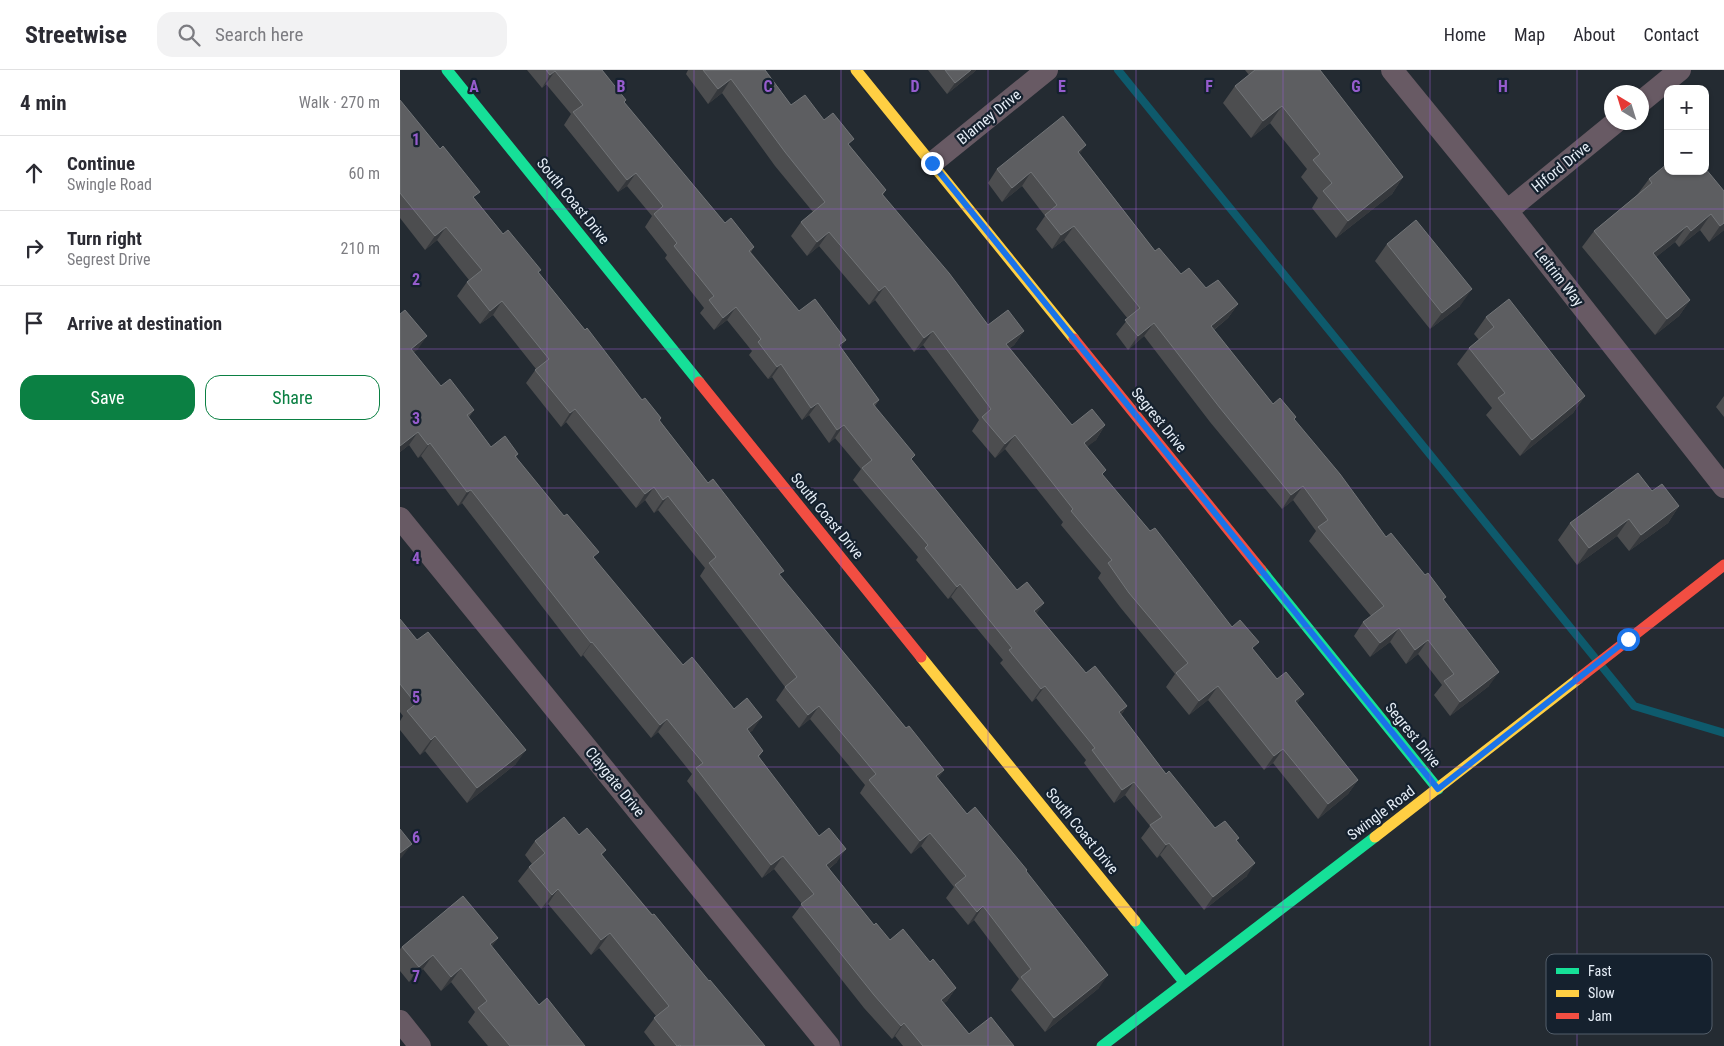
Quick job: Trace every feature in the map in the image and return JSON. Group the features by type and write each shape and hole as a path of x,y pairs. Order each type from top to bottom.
{"street":[{"name":"South Coast Drive","path":"448,70 1184,982"},
{"name":"Segrest Drive","path":"856,70 1438,789"},
{"name":"Blarney Drive","path":"932,163 1047,70"},
{"name":"Leitrim Way","path":"1392,70 1507,211 1724,487"},
{"path":"1649,96 1680,70"},
{"name":"Hiford Drive","path":"1507,211 1606,130"},
{"name":"Claygate Drive","path":"400,518 829,1046"},
{"name":"Swingle Road","path":"1102,1046 1438,789 1724,565"},
{"path":"400,1021 420,1046"}],"building":[{"path":"546,70 602,70 626,100 624,102 725,223 731,218 754,247 749,251 799,311 815,299 846,340 839,345 879,400 873,404 915,455 911,459 1017,590 1027,582 1044,603 1034,611 1086,673 1095,666 1127,706 1119,712 1166,774 1169,771 1215,828 1225,821 1239,838 1236,840 1255,863 1213,897 1169,843 1166,845 1150,825 1162,817 1134,782 1122,790 1092,750 1095,748 1045,686 1041,689 1009,650 1012,648 960,584 957,587 925,548 928,545 862,468 872,460 844,425 837,430 818,403 811,408 781,364 777,367 758,342 761,339 736,307 723,318 709,300 714,296 674,246 677,243 654,214 663,206 636,173 627,180 573,112 583,105 555,71 550,75"},
{"path":"703,70 765,70 791,105 805,95 824,120 833,113 854,139 848,144 886,190 882,194 949,273 988,325 1008,310 1024,331 1006,344 1072,425 1092,409 1105,425 1084,443 1106,470 1102,474 1150,531 1155,528 1232,627 1240,620 1259,642 1252,648 1277,679 1286,672 1304,694 1295,701 1358,780 1328,804 1283,749 1274,756 1218,686 1199,701 1176,673 1188,663 1129,593 1108,563 1112,560 1071,511 1073,509 1015,435 1005,444 982,417 991,409 933,331 924,338 885,286 879,291 829,232 817,242 801,222 825,202 731,79 718,89"},
{"path":"945,70 971,70 955,83"},
{"path":"1255,70 1320,70 1403,177 1348,221 1323,191 1332,183 1313,160 1320,154 1282,106 1263,121 1235,86"},
{"path":"400,100 440,149 443,146 480,192 473,197 503,234 508,230 541,270 538,272 585,330 587,328 642,400 645,398 661,418 659,420 708,483 713,479 784,571 779,574 906,728 909,726 944,770 936,776 967,814 975,807 1027,870 1108,975 1054,1018 1021,977 1031,969 983,906 977,912 955,885 966,876 930,833 920,841 869,780 876,774 819,706 808,715 785,687 797,677 709,563 716,557 668,496 663,500 654,487 645,494 575,409 570,413 535,370 549,359 502,301 490,311 467,282 482,270 446,227 435,236 400,193"},
{"path":"1063,116 1086,145 1078,152 1155,251 1159,248 1181,274 1189,268 1206,288 1218,280 1238,304 1211,326 1273,404 1280,398 1296,417 1294,419 1340,474 1386,537 1391,533 1425,575 1428,573 1446,597 1443,599 1499,672 1460,702 1444,681 1454,674 1428,640 1415,650 1399,628 1380,643 1363,622 1384,606 1318,527 1328,520 1303,486 1291,495 1154,323 1138,336 1125,320 1140,308 1074,226 1061,235 1045,215 1057,205 1031,172 1012,188 997,169"},
{"path":"1664,166 1664,175 1709,175 1709,173 1724,191 1724,223 1720,226 1711,214 1691,231 1687,226 1653,253 1690,300 1667,319 1594,231 1652,183 1649,179"},
{"path":"1416,220 1472,289 1442,313 1387,244"},
{"path":"1509,299 1585,396 1532,440 1498,398 1505,393 1469,348 1494,327 1486,317"},
{"path":"405,310 427,336 411,349 441,386 450,379 474,410 467,415 491,447 505,436 518,454 515,456 564,516 567,514 599,552 593,557 683,665 692,657 734,709 747,698 762,717 747,729 763,751 758,756 819,836 829,828 846,849 826,865 874,925 876,923 890,940 903,929 930,962 933,959 956,988 941,1000 969,1034 991,1017 1014,1046 923,1046 904,1023 901,1026 801,904 814,894 783,856 771,865 696,768 703,763 667,719 660,725 591,643 471,490 467,492 430,443 428,445 418,432 400,446 400,314"},
{"path":"1638,473 1652,491 1662,484 1679,506 1641,535 1629,519 1589,548 1570,523"},
{"path":"400,619 417,640 428,632 526,750 477,788 435,736 431,740 407,711 416,704 400,684"},
{"path":"564,817 579,835 587,828 606,850 601,854 765,1046 677,1046 654,1018 669,1006 610,933 601,940 558,889 552,895 529,867 545,853 535,841"},
{"path":"400,829 412,844 400,853"},
{"path":"463,896 498,938 490,944 539,1005 547,998 585,1046 510,1046 478,1008 487,1001 461,968 451,977 433,955 419,967 402,947"}],"waterway":[{"path":"1118,70 1634,706 1724,733"}],"traffic: fast":[{"path":"447,70 699,382"},
{"path":"1261,570 1438,789"},
{"path":"1102,1046 1375,837"},
{"path":"1135,921 1184,982"}],"traffic: slow":[{"path":"856,70 1074,339"},
{"path":"921,657 1135,921"},
{"path":"1375,837 1578,679"}],"traffic: jam":[{"path":"1074,339 1261,570"},
{"path":"699,382 921,657"},
{"path":"1578,679 1724,565"}],"route":[{"path":"932,163 1438,789 1628,639"}]}
